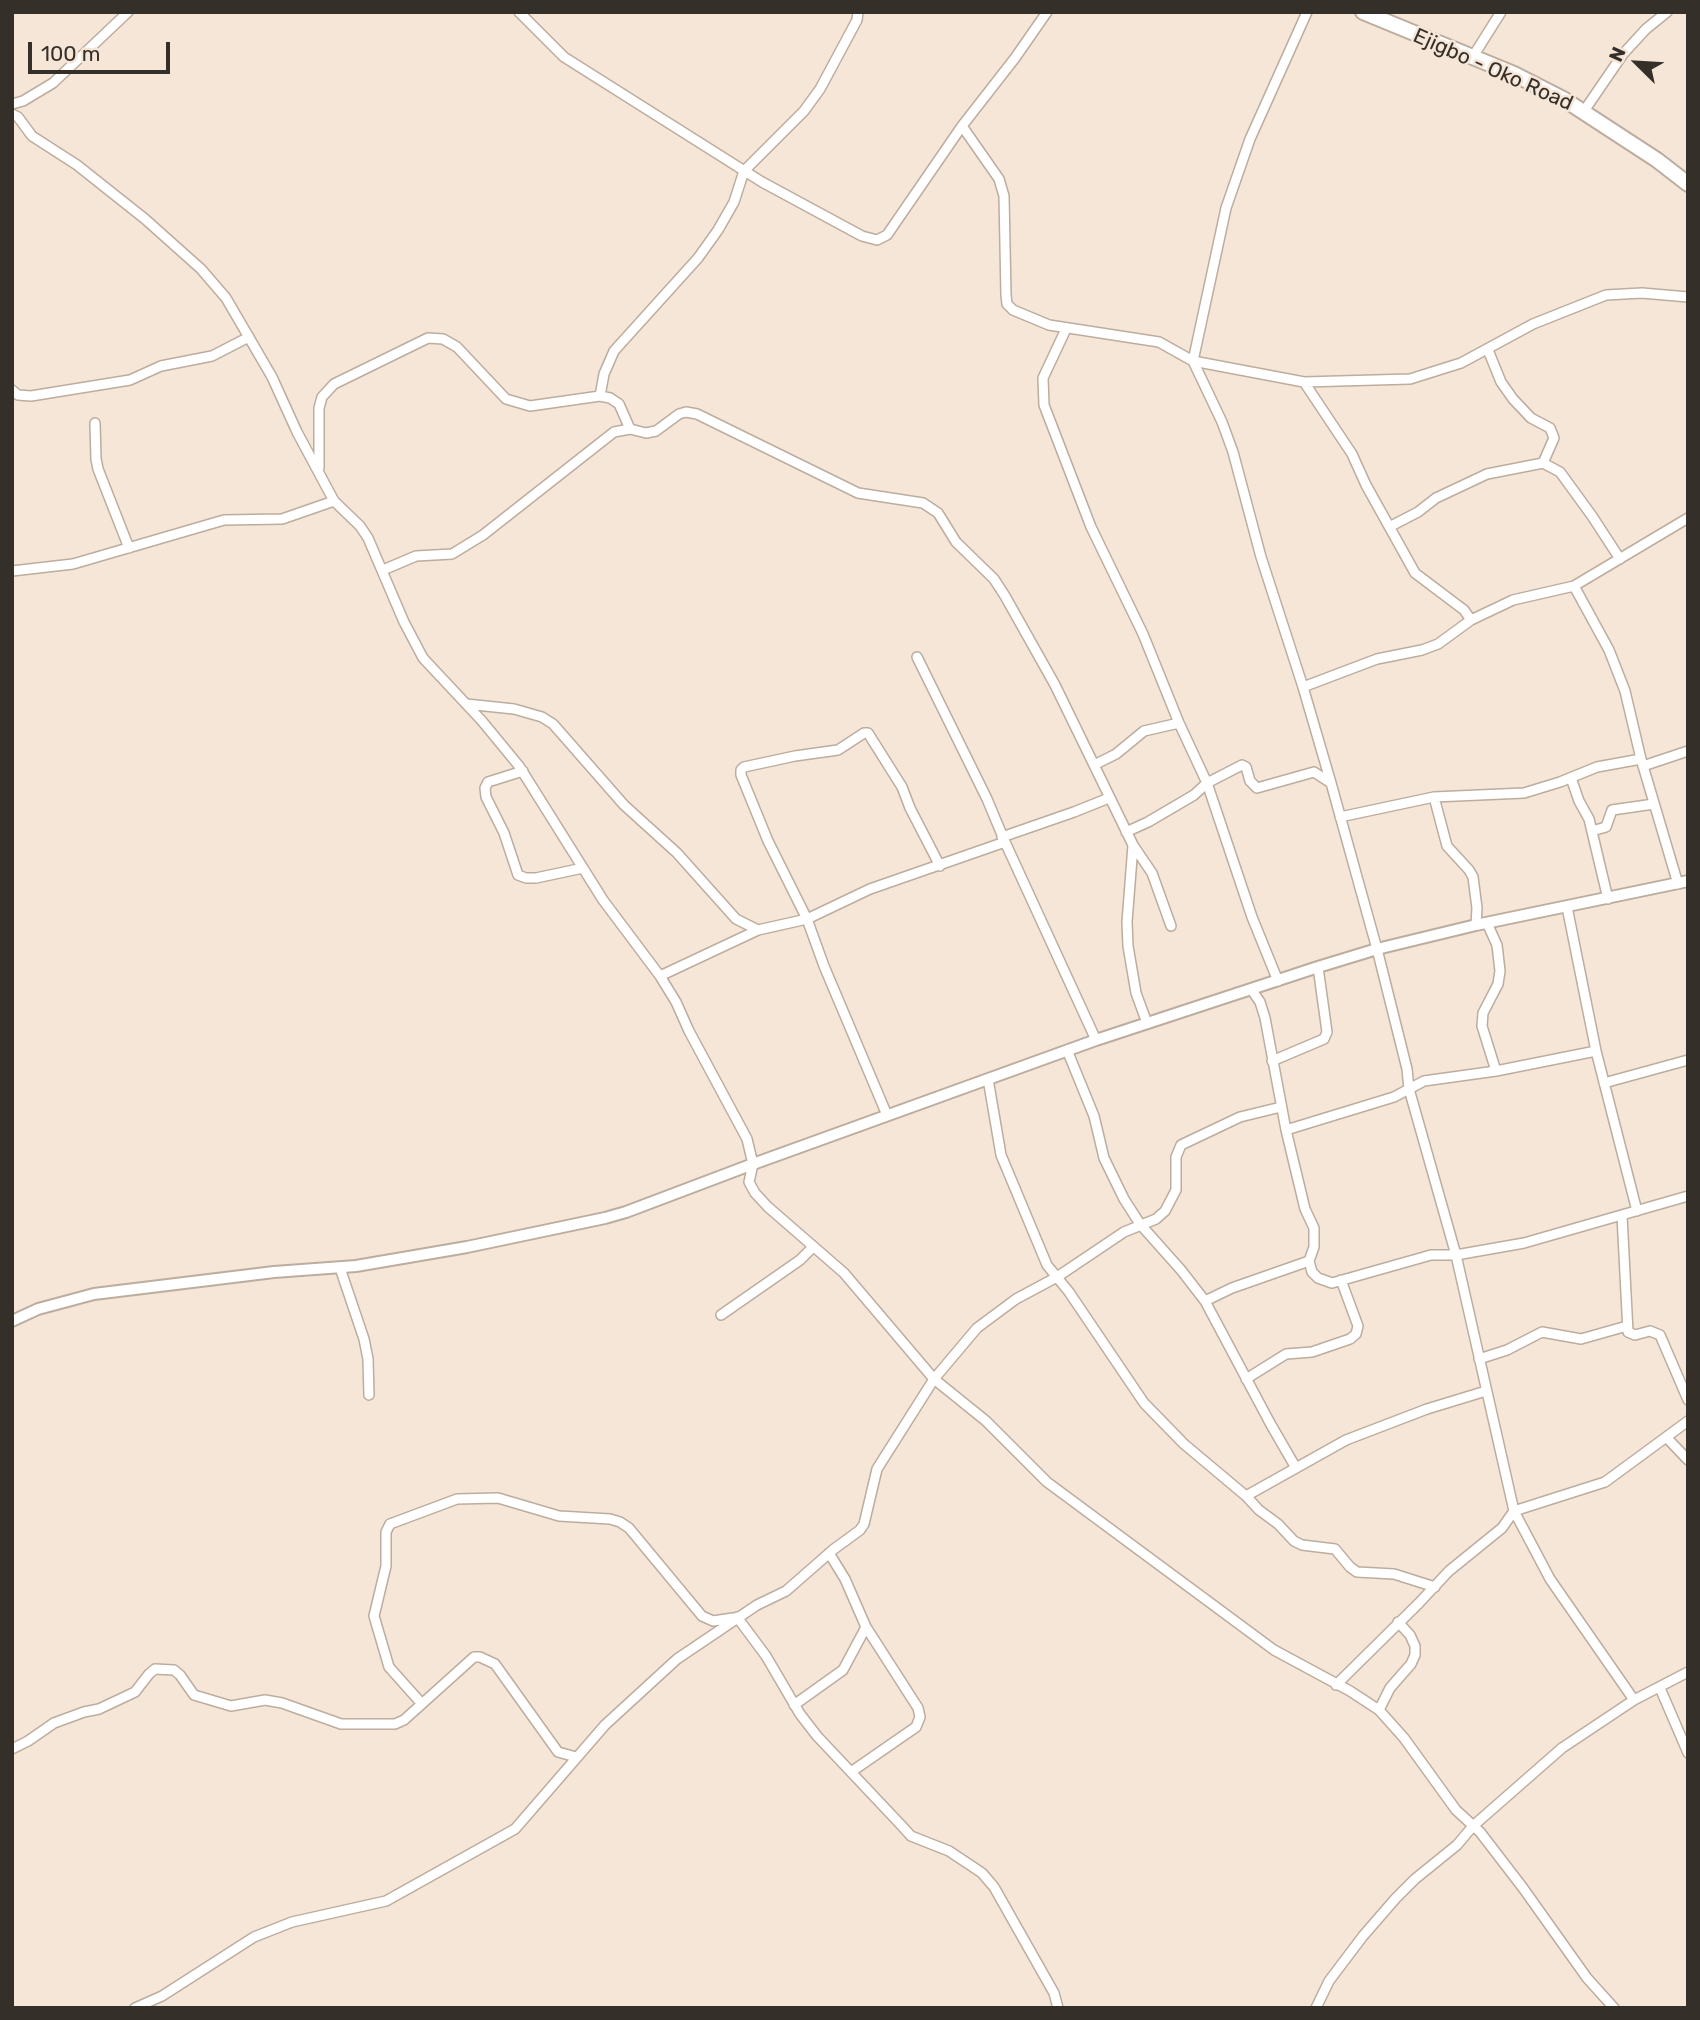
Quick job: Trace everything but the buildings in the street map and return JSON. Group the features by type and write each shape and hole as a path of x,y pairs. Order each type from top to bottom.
{"main road":[{"name":"Ejigbo - Oko Road","path":"1363,12 1514,74 1584,111 1688,184"}],"street":[{"path":"12,104 23,101 54,83 128,12"},
{"path":"519,12 564,57 744,171 862,236 877,240 887,235 962,125 1047,12"},
{"path":"600,396 604,374 614,351 698,258 734,202 744,171 804,111 820,89 858,12"},
{"path":"1307,12 1254,128 1226,208 1192,361 1222,422 1233,452 1261,557 1304,687 1331,783 1377,949 1407,1069 1409,1089 1456,1255 1514,1511 1550,1579 1634,1700"},
{"path":"1472,58 1501,12"},
{"path":"1584,111 1623,54 1646,29 1667,12"},
{"path":"23,101 15,116 32,136 77,165 145,219 201,269 226,298 272,377 297,432 334,501 364,532 423,658 482,721 523,771 614,915 676,1002 747,1139 752,1164 749,1182 755,1193 858,1288 933,1379 986,1421 1047,1482 1273,1650 1379,1710 1404,1738 1456,1810 1473,1826 1523,1888 1587,1978 1614,2008"},
{"path":"962,125 999,179 1004,197 1007,304 1013,310 1049,325 1159,342 1192,361 1304,382 1410,379 1461,363 1533,324 1606,295 1621,293 1688,297"},
{"path":"1066,328 1043,379 1044,405 1091,527 1143,634 1213,797 1252,917 1279,981"},
{"path":"12,390 18,395 31,396 130,380 162,366 212,356 249,337"},
{"path":"318,470 319,408 322,397 334,384 428,338 443,339 457,347 506,399 517,404 530,406 600,396 610,398 619,404 630,429"},
{"path":"1488,350 1501,382 1513,399 1531,418 1550,428 1554,438 1543,463"},
{"path":"1304,382 1352,454 1366,485 1415,573 1464,610 1471,620"},
{"path":"383,570 416,556 452,554 472,543 614,432 630,429 656,431 679,414 687,412 697,414 858,493 912,500 930,507 938,513 956,542 993,579 1005,596 1055,685 1126,832 1152,873 1171,926"},
{"path":"95,423 98,469 129,548"},
{"path":"1391,526 1418,512 1453,488 1488,474 1543,463 1560,472 1620,559"},
{"path":"12,570 73,564 224,520 282,519 334,501"},
{"path":"1304,687 1377,659 1438,644 1471,620 1513,600 1574,586 1688,518"},
{"path":"12,1321 38,1309 94,1294 274,1272 340,1268 467,1247 605,1218 1067,1050 1318,967 1377,949 1481,924 1683,883 1654,804 1617,669 1574,586"},
{"path":"917,657 987,799 1096,1040"},
{"path":"466,704 529,712 553,724 624,805 677,853 729,912 758,930"},
{"path":"482,721 488,706"},
{"path":"1094,765 1116,754 1144,731 1179,723"},
{"path":"887,1115 807,919 768,841 741,770 744,767 795,756 838,750 868,733 902,787 940,866"},
{"path":"1340,817 1434,797 1510,795 1571,778 1597,767 1642,762 1688,751"},
{"path":"1126,832 1148,822 1194,795 1207,783 1242,765 1246,767 1250,781 1257,788 1314,772 1331,783"},
{"path":"523,771 488,782 485,788 486,797 504,833 518,875 536,878 583,868"},
{"path":"1571,778 1592,831 1608,899"},
{"path":"1194,795 1213,797"},
{"path":"1434,797 1447,846 1473,877 1481,924 1497,945 1500,971 1498,984 1483,1013 1482,1026 1496,1072"},
{"path":"660,976 758,930 807,919 870,889 940,866 1109,798"},
{"path":"1592,831 1606,827 1612,810 1654,804"},
{"path":"1133,845 1128,946 1136,993 1147,1023"},
{"path":"1567,907 1596,1051 1637,1212"},
{"path":"1272,1061 1324,1039 1327,1032 1318,967"},
{"path":"1251,989 1260,1002 1265,1018 1286,1130 1305,1209 1314,1228 1314,1247 1309,1261 1312,1272 1318,1278 1332,1283 1431,1255 1456,1255 1524,1243 1688,1196"},
{"path":"1067,1050 1094,1116 1104,1158 1112,1177 1140,1224 1205,1301 1297,1468"},
{"path":"1286,1130 1394,1097 1424,1081 1496,1072 1596,1051"},
{"path":"1604,1083 1688,1060"},
{"path":"988,1079 1007,1170 1047,1265 1144,1403 1184,1444 1294,1541 1302,1545 1335,1549 1357,1572 1394,1574 1435,1587"},
{"path":"135,2008 162,1996 264,1933 292,1922 386,1901 515,1829 604,1725 677,1659 737,1618 786,1591 860,1530 864,1524 877,1469 933,1379 977,1328 1016,1298 1057,1277 1116,1237 1156,1219 1171,1203 1176,1190 1176,1157 1181,1145 1240,1117 1281,1107"},
{"path":"1622,1216 1627,1326 1631,1334 1650,1331 1660,1335 1688,1399"},
{"path":"721,1315 800,1260 813,1247"},
{"path":"1205,1301 1232,1288 1309,1261"},
{"path":"340,1268 365,1339 369,1359 369,1395"},
{"path":"1247,1379 1286,1354 1312,1352 1350,1339 1359,1331 1341,1280"},
{"path":"1479,1359 1507,1350 1542,1332 1581,1339 1627,1326"},
{"path":"1246,1496 1346,1440 1427,1409 1486,1391"},
{"path":"1336,1685 1464,1557 1502,1528 1514,1511 1605,1482 1688,1421"},
{"path":"1666,1437 1688,1461"},
{"path":"422,1704 389,1667 374,1616 386,1566 386,1532 390,1524 457,1499 498,1498 559,1516 620,1522 629,1528 702,1616 712,1621 737,1618"},
{"path":"829,1553 845,1579 866,1628 918,1708 920,1717 916,1727 850,1772"},
{"path":"737,1618 766,1656 794,1705 817,1736 911,1836 949,1850 982,1873 994,1887 1054,1993 1058,2008"},
{"path":"1379,1710 1390,1688 1415,1655 1415,1646 1410,1635 1398,1622"},
{"path":"794,1705 843,1670 866,1628"},
{"path":"12,1749 54,1723 99,1709 135,1692 149,1674 164,1668 174,1670 180,1675 199,1698 231,1706 265,1700 282,1703 341,1724 395,1724 404,1720 474,1657 486,1658 495,1664 558,1752 576,1757"},
{"path":"1316,2008 1329,1981 1363,1936 1415,1879 1457,1845 1473,1826 1562,1748 1634,1700 1688,1672"},
{"path":"1660,1688 1688,1753"}]}
